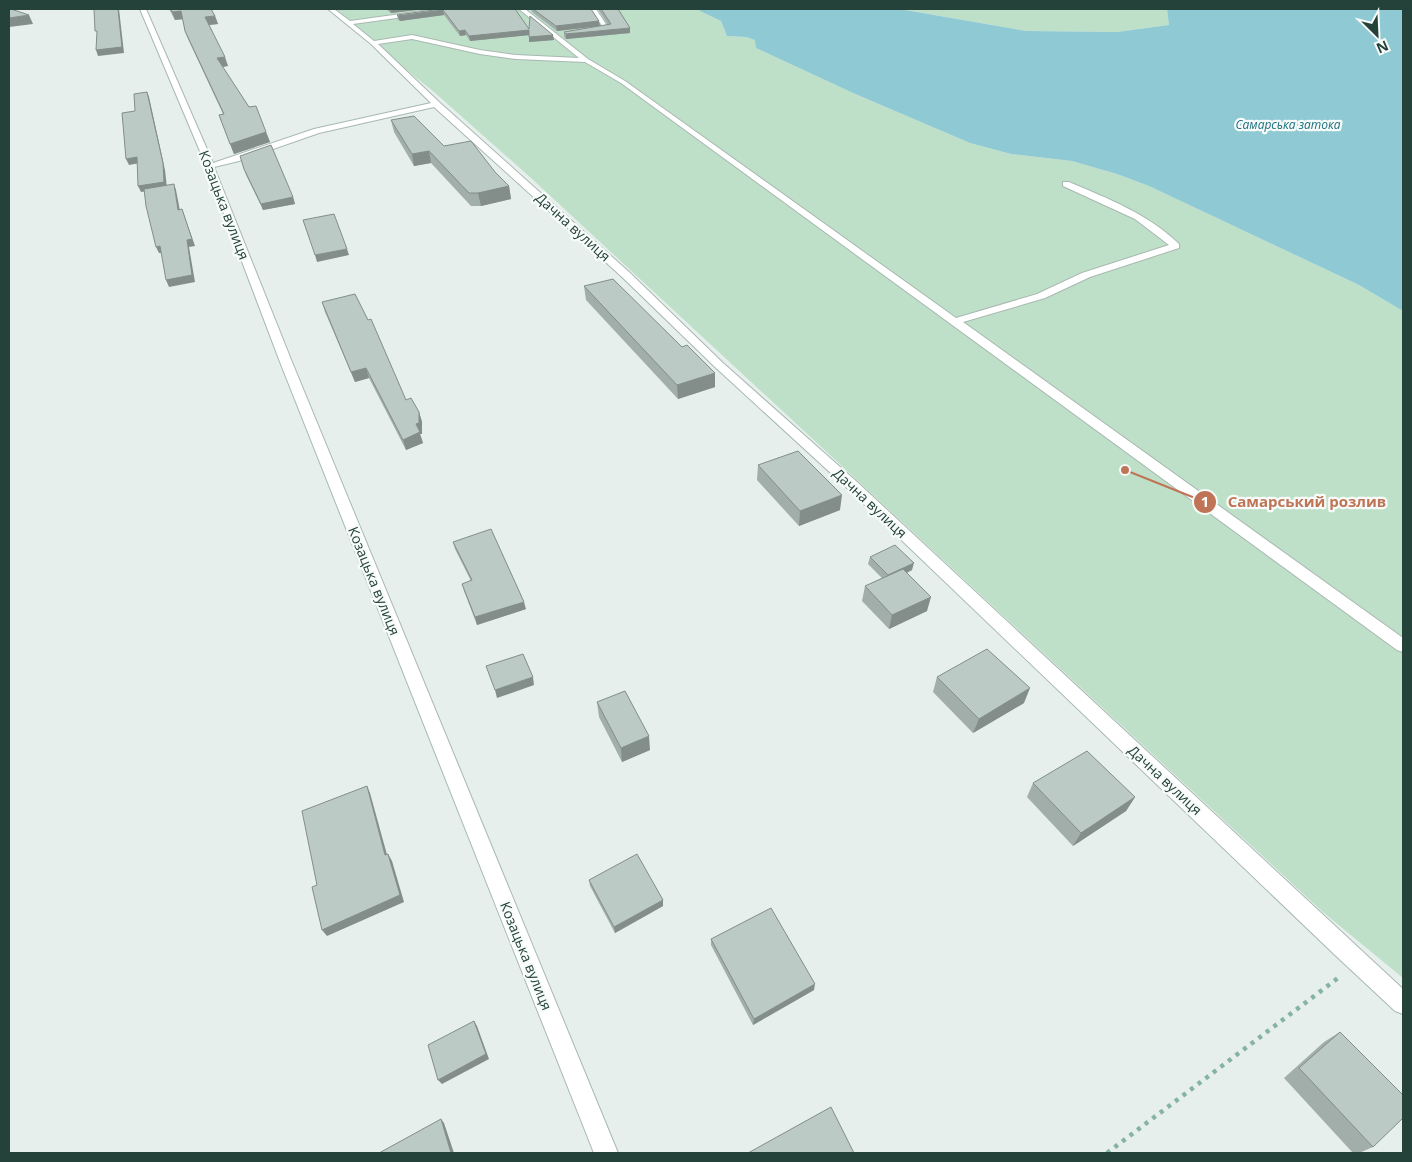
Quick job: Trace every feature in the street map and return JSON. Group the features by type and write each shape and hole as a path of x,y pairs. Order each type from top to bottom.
{"street":[{"name":"Козацька вулиця","path":"143,9 209,166 286,362 606,1153"},
{"name":"Дачна вулиця","path":"331,9 373,43 436,104 625,274 719,365 859,492 1342,948 1403,1003"},
{"path":"349,23 447,9"},
{"path":"522,9 561,34 586,60 623,82 1403,646"},
{"path":"582,31 608,28 593,9"},
{"path":"373,43 412,37 480,52 516,57 586,60"},
{"path":"209,166 236,159 317,131 436,104"},
{"path":"956,321 1041,296 1086,275 1176,246 1169,238 1128,211 1066,184"}],"path":[{"path":"1107,1153 1344,973 1342,948"}],"green space":[{"path":"333,9 699,9 721,21 727,36 746,37 756,40 756,48 853,93 970,143 1011,154 1072,161 1117,174 1149,186 1359,285 1403,311 1403,978 1324,913 531,178 434,92 373,43 353,22"},
{"path":"899,9 1167,9 1169,25 1117,32 1026,31"}],"water":[{"name":"Самарська затока","path":"699,9 899,9 1026,31 1117,32 1169,25 1167,9 1403,9 1403,311 1359,285 1149,186 1117,174 1072,161 1011,154 970,143 853,93 756,48 755,40 746,37 727,36 721,21"}],"building":[{"path":"9,9 11,9 29,15 9,18"},
{"path":"94,9 118,9 122,47 96,50 97,31 95,31"},
{"path":"171,9 211,9 215,16 205,17 225,57 217,58 249,107 256,106 266,132 230,144 219,115 224,114 185,31 181,11 172,12"},
{"path":"441,9 515,9 529,29 530,16 553,35 529,37 529,30 469,36 465,30 459,31 443,10 397,15"},
{"path":"533,9 591,9 599,21 556,26"},
{"path":"601,9 618,9 630,28 566,34 564,32 611,24"},
{"path":"147,92 163,163 164,182 138,186 137,157 126,159 122,113 135,111 134,94"},
{"path":"414,116 444,146 471,141 495,172 509,186 478,193 469,193 429,151 412,154 391,120"},
{"path":"271,145 293,197 261,204 244,169 240,156"},
{"path":"174,184 178,210 182,209 192,239 187,240 192,275 166,280 160,246 156,247 144,189"},
{"path":"334,214 347,249 315,255 303,220"},
{"path":"613,279 682,347 687,345 715,373 677,385 584,286"},
{"path":"355,294 368,320 371,319 406,400 411,398 419,412 419,423 416,424 420,432 403,440 366,368 351,372 322,302"},
{"path":"798,451 842,495 800,511 758,465"},
{"path":"491,529 524,602 475,617 462,584 472,580 453,542"},
{"path":"895,545 914,563 888,575 870,557"},
{"path":"903,569 931,597 892,615 865,586"},
{"path":"987,649 1030,688 979,719 937,677"},
{"path":"523,654 533,677 495,690 486,666"},
{"path":"625,691 649,736 621,748 597,702"},
{"path":"1087,751 1135,797 1081,833 1033,783"},
{"path":"367,786 385,855 388,854 400,895 322,930 312,887 317,885 302,811"},
{"path":"637,854 663,900 614,927 589,880"},
{"path":"771,908 815,984 754,1019 711,939"},
{"path":"474,1021 486,1054 438,1080 428,1045"},
{"path":"1340,1032 1403,1095 1403,1118 1373,1147 1299,1068"},
{"path":"831,1107 854,1153 748,1153"},
{"path":"441,1119 451,1153 379,1153"}],"place":[{"name":"Самарський розлив","path":"1125,470"}]}
